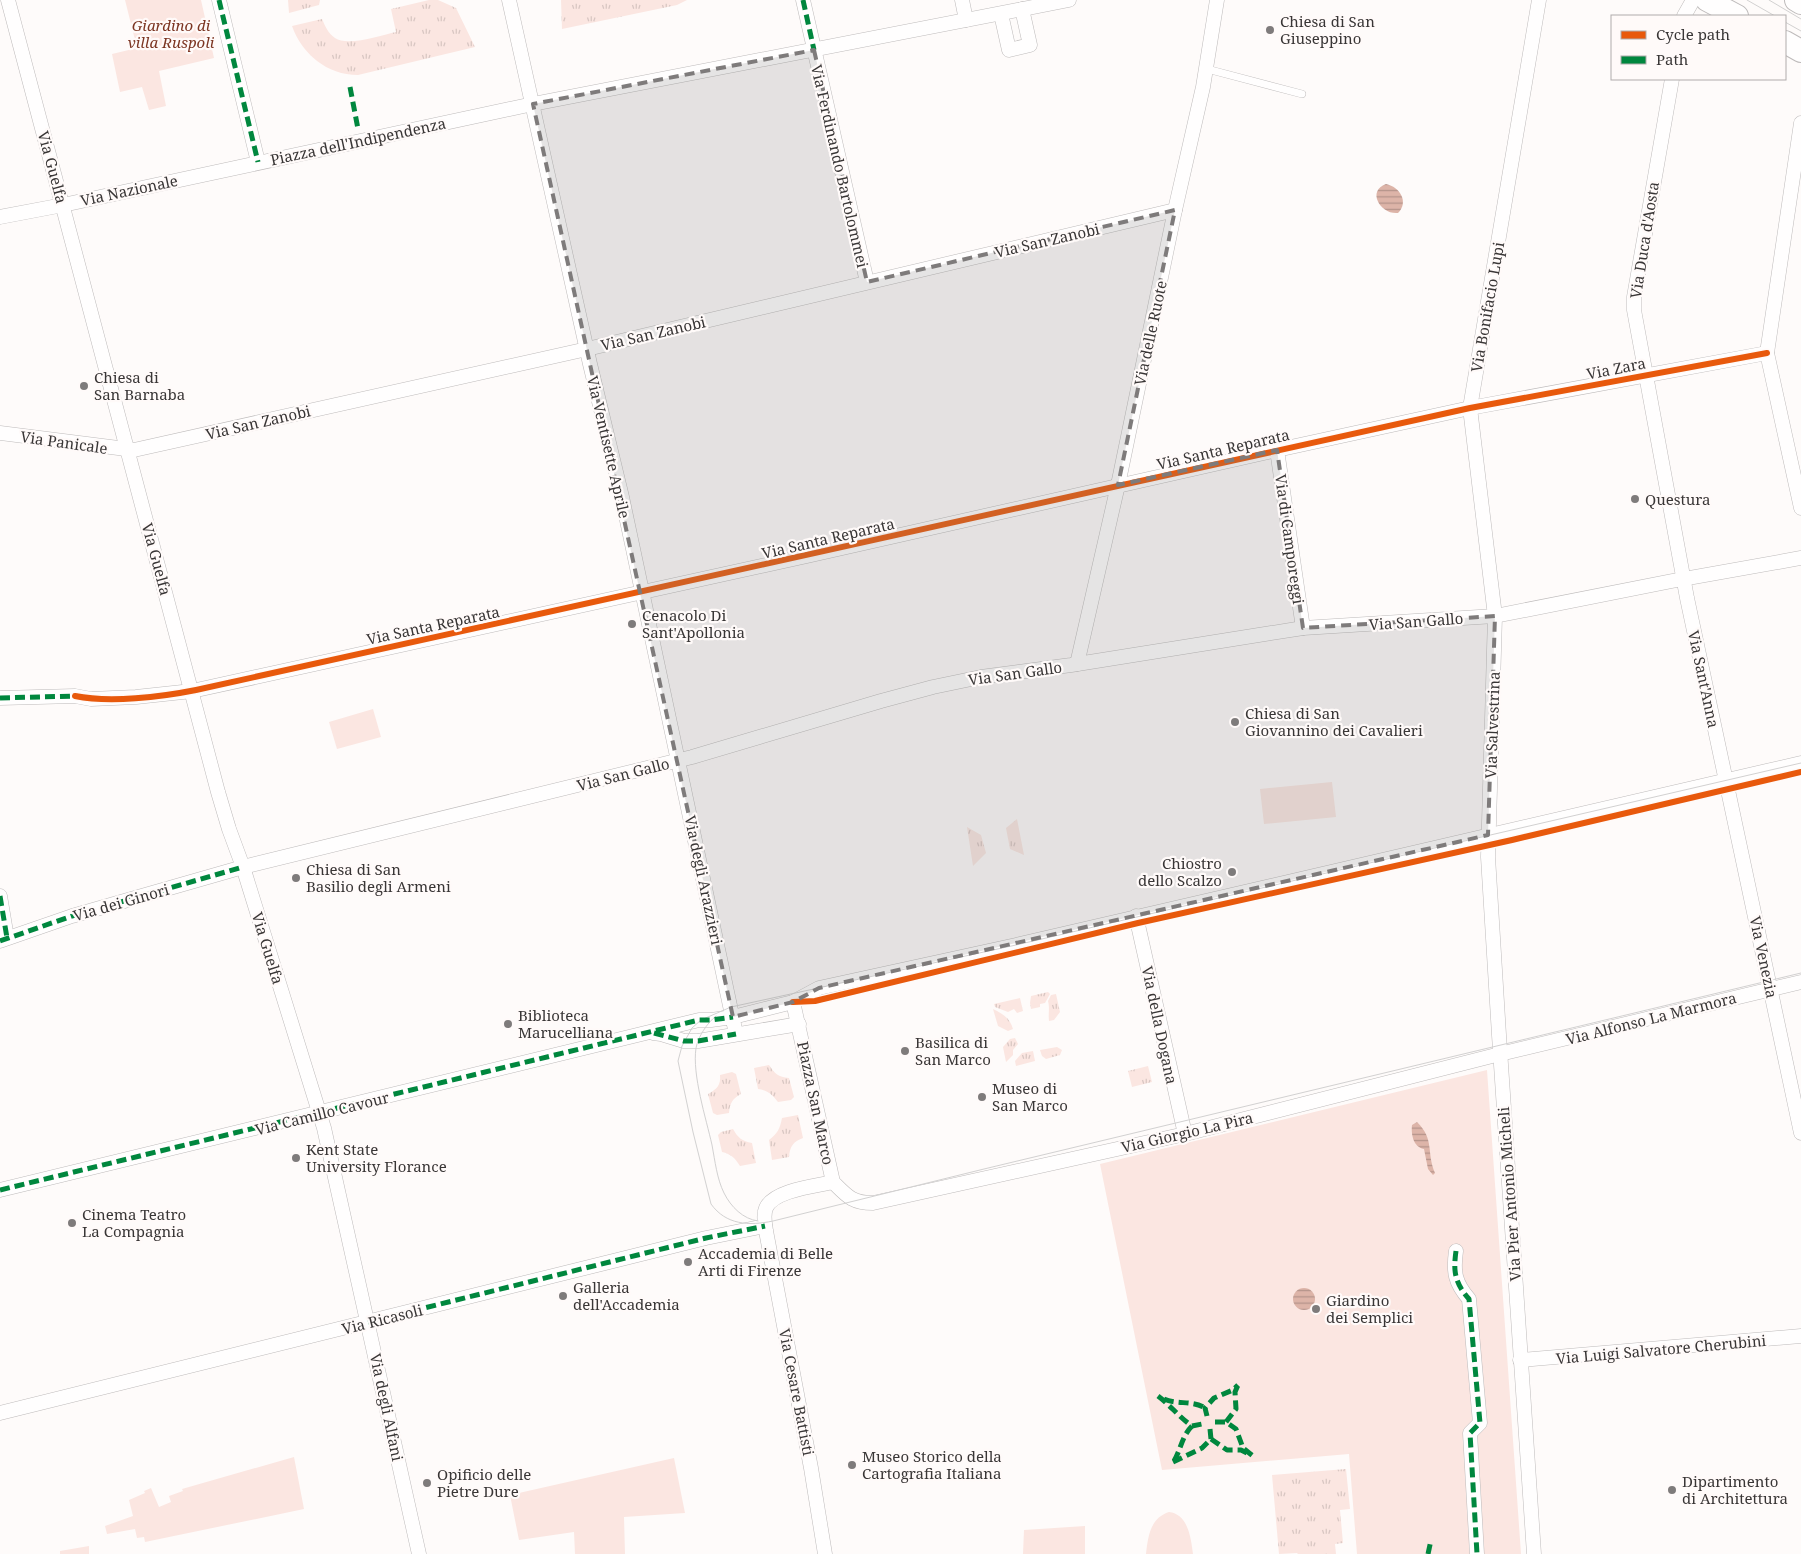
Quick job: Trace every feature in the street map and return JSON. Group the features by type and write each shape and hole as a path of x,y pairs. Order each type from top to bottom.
{"main road":[{"path":"1707,0 1735,15"},
{"path":"1796,0 1801,3"},
{"path":"1786,43 1801,51"}],"street":[{"name":"Via Guelfa","path":"8,0 218,792 320,1113"},
{"name":"Piazza dell'Indipendenza","path":"219,0 258,162 532,104 1069,0"},
{"path":"509,0 532,104"},
{"path":"803,0 814,50"},
{"path":"962,0 966,20"},
{"name":"Via delle Ruote","path":"1077,664 1118,485 1206,69 1217,0"},
{"name":"Via Bonifacio Lupi","path":"1495,616 1470,408 1539,0"},
{"path":"1685,15 1693,0"},
{"path":"1001,14 1009,50 1030,45 1022,9"},
{"name":"Via Ferdinando Bartolommei","path":"814,50 867,282"},
{"name":"Via Duca d'Aosta","path":"1672,80 1634,297 1635,316 1645,375 1683,578"},
{"name":"Via Ventisette Aprile","path":"532,104 622,497 678,761"},
{"path":"1801,123 1767,353 1801,508"},
{"name":"Via Nazionale","path":"0,217 258,162"},
{"name":"Via San Zanobi","path":"129,451 587,349 1175,210"},
{"name":"Via Zara","path":"1470,408 1767,353"},
{"name":"Via Santa Reparata","path":"0,698 75,696 91,699 136,697 192,691 1470,408"},
{"name":"Via Panicale","path":"0,433 129,451"},
{"name":"Via di Camporeggi","path":"1277,450 1303,628"},
{"name":"Via San Gallo","path":"243,867 678,761 881,700 981,677 1077,664 1303,628 1495,616 1683,578 1801,558"},
{"name":"Via Sant'Anna","path":"1683,578 1726,780"},
{"name":"Via Salvestrina","path":"1488,835 1495,616"},
{"name":"Via degli Arazzieri","path":"678,761 733,1017"},
{"path":"644,1033 699,1020 733,1017 793,1002 812,990 1016,945 1801,763"},
{"name":"Via Venezia","path":"1726,780 1801,1133"},
{"name":"Via Pier Antonio Micheli","path":"1488,835 1500,1054 1534,1554"},
{"name":"Via dei Ginori","path":"4,940 72,916 243,867"},
{"path":"0,896 4,940"},
{"name":"Via della Dogana","path":"1136,916 1184,1134"},
{"name":"Via Alfonso La Marmora","path":"1500,1054 1801,982"},
{"name":"Piazza San Marco","path":"793,1002 833,1182 852,1199 863,1203 873,1203"},
{"path":"733,1017 736,1034"},
{"name":"Piazza San Marco","path":"644,1033 661,1034 684,1041 698,1041 799,1024"},
{"name":"Via Camillo Cavour","path":"0,1190 644,1033"},
{"name":"Via Giorgio La Pira","path":"873,1203 1184,1134 1500,1054"},
{"name":"Via degli Alfani","path":"320,1113 419,1554"},
{"name":"Piazza San Marco","path":"765,1228 765,1210 775,1197 833,1182"},
{"name":"Via Ricasoli","path":"0,1413 706,1238 765,1228"},
{"name":"Via Cesare Battisti","path":"765,1228 811,1468 825,1554"},
{"path":"1456,1252 1454,1270 1460,1289 1469,1299 1480,1423 1470,1433 1477,1554"},
{"name":"Via Luigi Salvatore Cherubini","path":"1520,1360 1801,1336"}],"lane":[{"path":"1206,69 1302,94"}],"highlighted area":[{"path":"814,50 867,282 1175,210 1118,485 1277,450 1303,628 1495,616 1488,835 819,988 793,1002 733,1017 533,104"}],"green space":[{"name":"Giardino di villa Ruspoli","path":"125,0 201,0 214,58 159,71 166,106 149,110 142,87 120,92 112,54 137,48"},
{"path":"288,0 320,0 319,5 289,13"},
{"path":"429,0 438,0 456,8 475,47 358,75 347,74 326,67 317,61 302,45 292,26 322,19 329,32 335,38 348,41 365,40 396,32 391,9"},
{"path":"561,0 687,0 677,5 562,29"},
{"path":"373,709 381,737 337,749 329,722"},
{"path":"1332,782 1336,817 1264,824 1260,789"},
{"path":"1017,819 1024,855 1010,849 1006,828"},
{"path":"967,827 981,835 986,853 973,866"},
{"path":"1048,992 1050,994 1045,1003 1040,1004 1040,1007 1031,1009 1031,996"},
{"path":"1056,994 1060,1012 1054,1020 1049,1021 1048,1001 1051,995"},
{"path":"1020,998 1023,1011 1017,1013 1014,1009 1008,1012 995,1007 994,1004"},
{"path":"993,1009 1006,1017 1013,1029 1008,1031 998,1026"},
{"path":"1015,1038 1018,1044 1013,1050 1013,1055 1006,1062 1003,1047 1010,1039"},
{"path":"1057,1047 1062,1050 1060,1055 1046,1059 1042,1056 1040,1050"},
{"path":"1033,1051 1035,1061 1016,1066 1015,1061 1022,1053"},
{"path":"769,1065 777,1074 789,1078 794,1097 791,1100 778,1102 769,1093 758,1089 754,1068"},
{"path":"1148,1066 1152,1082 1132,1087 1128,1071"},
{"name":"Giardino dei Semplici","path":"1487,1070 1521,1554 1357,1554 1349,1454 1162,1470 1100,1164"},
{"path":"732,1072 736,1074 741,1094 732,1102 729,1113 717,1115 713,1113 708,1094 718,1086 720,1075"},
{"path":"798,1115 803,1138 793,1145 789,1157 772,1160 769,1140 778,1131 782,1118"},
{"path":"733,1129 741,1139 752,1143 756,1163 740,1166 732,1157 722,1152 718,1135 721,1132"},
{"path":"294,1457 304,1509 145,1542 144,1537 137,1538 135,1529 107,1534 105,1526 133,1516 129,1500 145,1493 144,1491 151,1488 159,1507 171,1502 169,1496 183,1491 182,1489"},
{"path":"674,1458 685,1513 624,1517 625,1554 575,1554 574,1532 519,1540 510,1495"},
{"path":"1346,1469 1350,1509 1340,1510 1343,1543 1335,1544 1336,1554 1279,1554 1272,1475"},
{"path":"1169,1512 1180,1517 1184,1522 1190,1534 1193,1554 1146,1554 1149,1535 1154,1523"},
{"path":"1085,1526 1085,1554 1023,1554 1024,1530"},
{"path":"89,1546 89,1554 60,1554 60,1551"}],"shaded area":[{"path":"1386,184 1395,188 1403,200 1398,213 1386,210 1378,202 1377,192 1380,187"},
{"path":"1417,1122 1423,1128 1428,1141 1435,1173 1433,1175 1428,1169 1424,1149 1417,1146 1414,1140 1412,1125"},
{"path":"1304,1288 1312,1291 1315,1299 1312,1307 1304,1310 1296,1307 1293,1299 1296,1291"}],"tram line":[{"path":"1747,0 1773,15"},
{"path":"1769,0 1801,19"},
{"path":"1786,23 1801,31"},
{"path":"1801,763 1016,945 731,1007 701,1020 692,1028 682,1046 678,1061 711,1204 717,1211 731,1220 755,1223 773,1221 1801,973"},
{"path":"716,1016 703,1030 696,1048 695,1059 700,1096 718,1176 724,1193 738,1212 747,1218 758,1221"}],"marked path":[{"path":"219,0 258,162"},
{"path":"803,0 814,50"},
{"path":"350,87 358,129"},
{"path":"0,698 75,696"},
{"path":"0,941 72,916 243,867"},
{"path":"0,896 7,938"},
{"path":"0,1190 699,1020 733,1017"},
{"path":"654,1033 684,1041 698,1041 736,1034"},
{"path":"368,1322 706,1238 765,1226"},
{"path":"1456,1251 1456,1277 1469,1299 1480,1423 1470,1433 1477,1554"},
{"path":"1207,1416 1205,1408 1214,1398 1233,1390 1238,1385"},
{"path":"1226,1422 1236,1409 1235,1392 1238,1385"},
{"path":"1158,1396 1192,1426 1202,1424"},
{"path":"1164,1399 1195,1404 1205,1408"},
{"path":"1215,1422 1226,1422 1236,1429 1243,1448 1253,1456"},
{"path":"1174,1461 1186,1434 1192,1426"},
{"path":"1173,1462 1202,1448 1211,1439 1210,1429"},
{"path":"1211,1439 1227,1450 1241,1450 1247,1453"},
{"path":"1428,1554 1431,1540"}],"cycle path":[{"path":"75,696 119,699 167,695 196,690 1470,408 1767,353"},
{"path":"793,1002 815,1001 1138,923 1512,840 1801,772"}],"place":[{"name":"Chiesa di San Giuseppino","path":"1270,30"},
{"name":"Chiesa di San Barnaba","path":"84,386"},
{"name":"Questura","path":"1635,499"},
{"name":"Cenacolo Di Sant'Apollonia","path":"632,624"},
{"name":"Chiesa di San Giovannino dei Cavalieri","path":"1235,722"},
{"name":"Chiostro dello Scalzo","path":"1232,872"},
{"name":"Chiesa di San Basilio degli Armeni","path":"296,878"},
{"name":"Biblioteca Marucelliana","path":"508,1024"},
{"name":"Basilica di San Marco","path":"905,1051"},
{"name":"Museo di San Marco","path":"982,1097"},
{"name":"Kent State University Florance","path":"296,1158"},
{"name":"Cinema Teatro La Compagnia","path":"72,1223"},
{"name":"Accademia di Belle Arti di Firenze","path":"688,1262"},
{"name":"Galleria dell'Accademia","path":"563,1296"},
{"name":"Giardino dei Semplici","path":"1316,1309"},
{"name":"Museo Storico della Cartografia Italiana","path":"852,1465"},
{"name":"Opificio delle Pietre Dure","path":"427,1483"},
{"name":"Dipartimento di Architettura","path":"1672,1490"}]}
